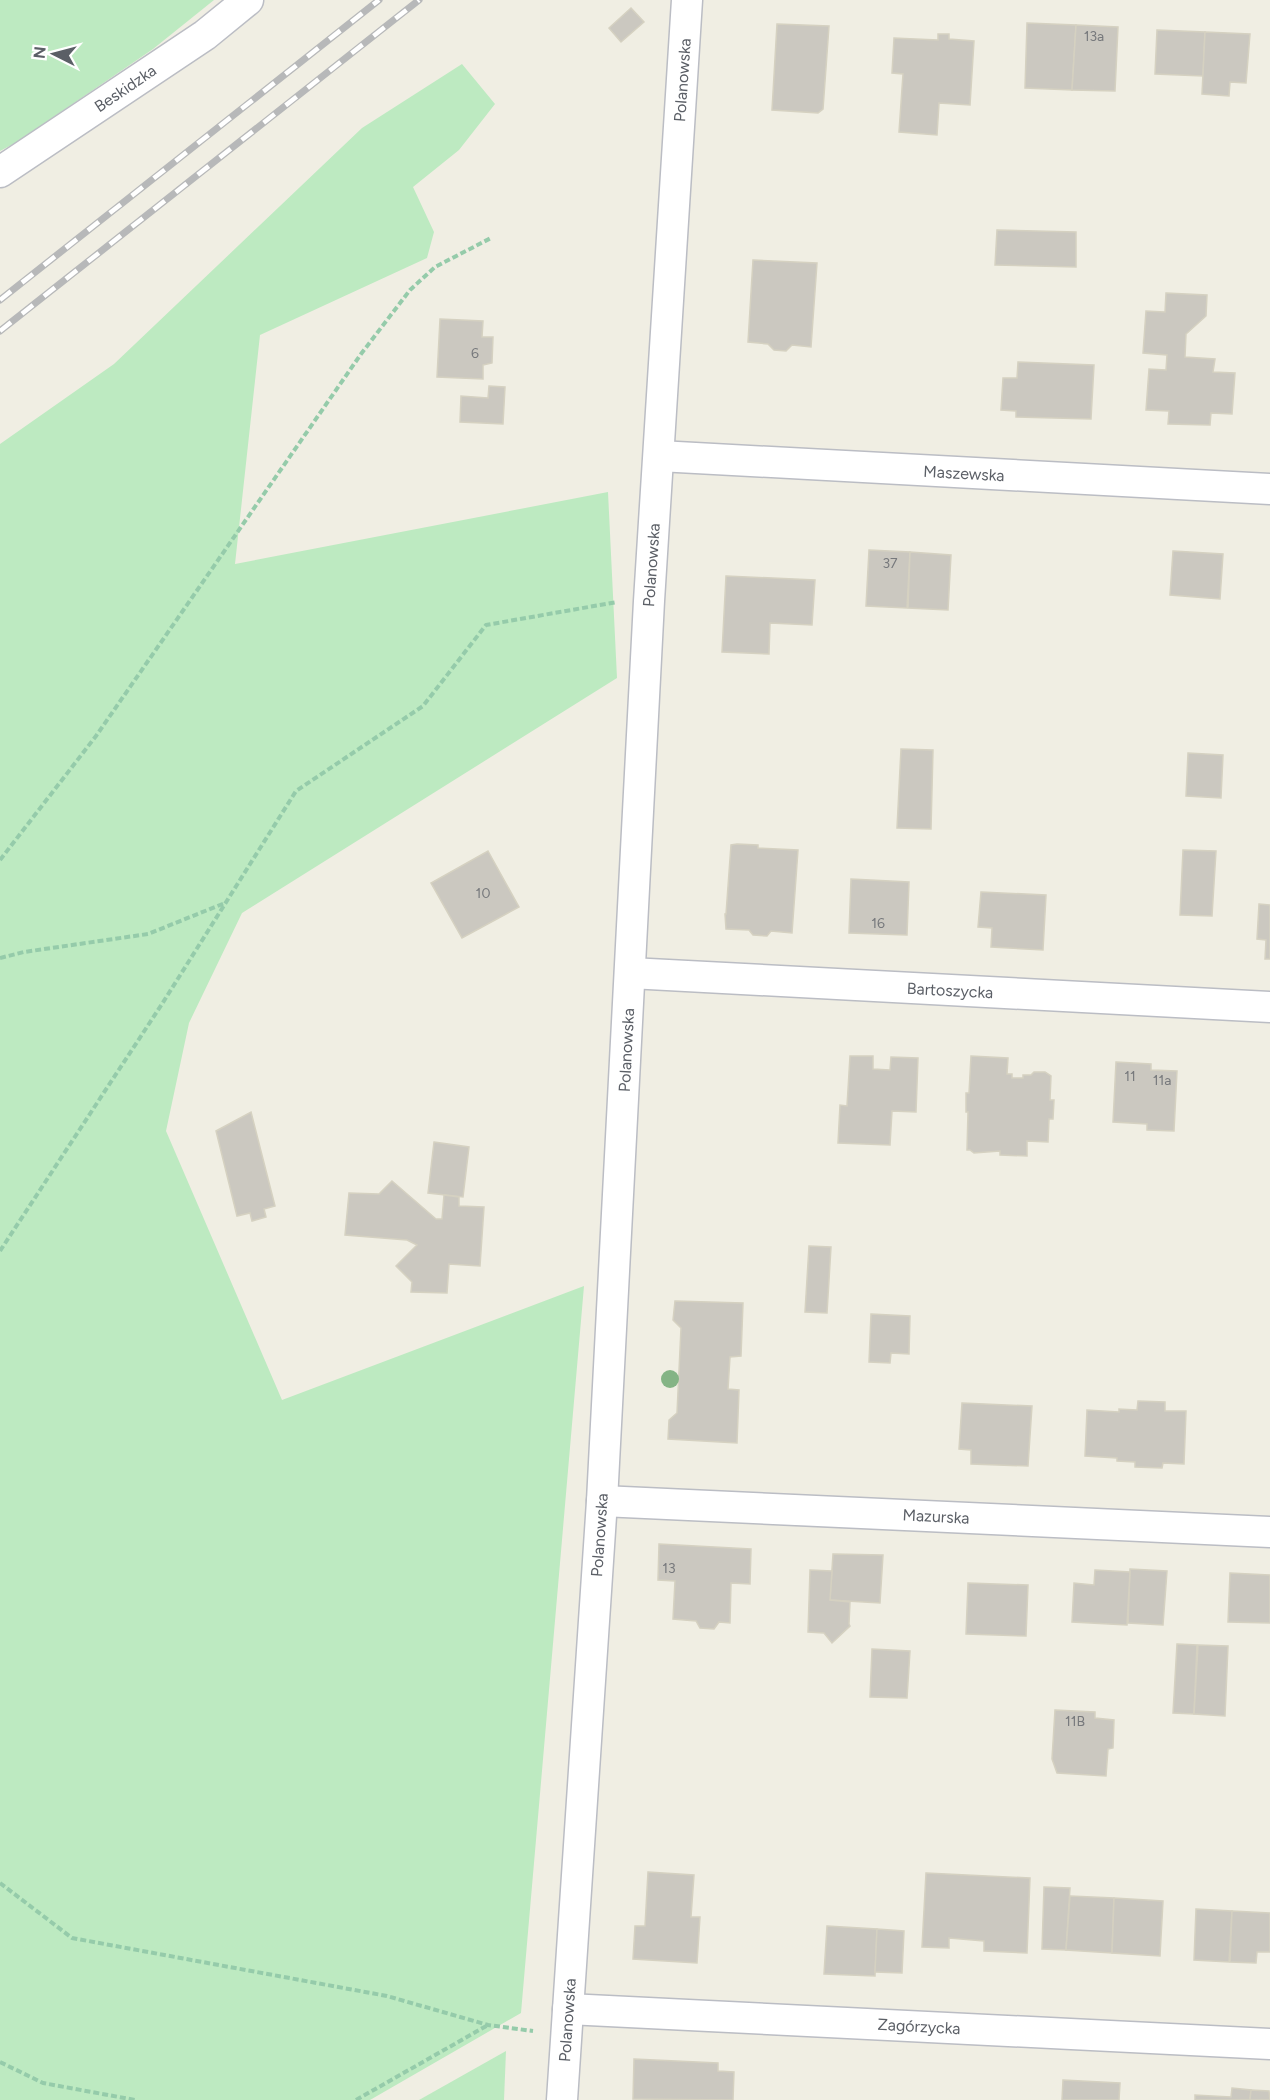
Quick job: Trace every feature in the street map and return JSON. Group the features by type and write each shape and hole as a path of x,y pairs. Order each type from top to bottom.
{"street":[{"name":"Beskidzka","path":"0,172 205,35 248,0"},
{"name":"Polanowska","path":"562,2100 602,1501 649,601 687,0"},
{"name":"Maszewska","path":"659,456 1270,489"},
{"name":"Bartoszycka","path":"630,974 1270,1007"},
{"name":"Mazurska","path":"602,1501 1270,1532"},
{"name":"Zagórzycka","path":"567,2020 1270,2044"}],"path":[{"path":"0,860 96,736 361,354 410,290 435,267 491,238"},
{"path":"0,1251 296,791 423,706 486,625 629,600 649,601"},
{"path":"0,958 24,952 148,934 225,903"},
{"path":"0,1883 72,1938 387,1996 488,2025 533,2031 567,2020"},
{"path":"356,2100 488,2025"},
{"path":"0,2062 43,2083 135,2100"}],"green space":[{"path":"0,0 214,0 153,49 17,142 0,151"},
{"path":"462,64 495,104 459,150 413,187 434,232 427,258 260,335 235,564 608,492 617,678 242,913 189,1023 166,1131 282,1400 584,1286 521,2013 370,2100 0,2100 0,444 114,364 362,128"},
{"path":"506,2051 504,2100 419,2100"}],"building":[{"path":"631,8 644,22 621,42 609,28"},
{"path":"1027,23 1076,25 1072,90 1025,88"},
{"path":"777,24 829,26 823,109 818,113 772,110"},
{"path":"1076,25 1118,27 1115,91 1072,90"},
{"path":"1157,30 1205,32 1203,76 1155,74"},
{"path":"1205,32 1250,34 1246,83 1230,82 1229,96 1202,94"},
{"path":"938,34 949,34 949,39 974,41 970,105 939,103 937,135 899,132 903,74 892,73 894,38 938,40"},
{"path":"997,230 1076,232 1076,267 995,265"},
{"path":"753,260 817,263 811,347 792,345 786,351 774,350 768,344 748,342"},
{"path":"1166,293 1207,295 1206,316 1186,334 1185,357 1215,359 1213,372 1235,373 1232,414 1211,413 1210,425 1168,424 1169,411 1146,410 1149,369 1166,370 1167,355 1143,353 1146,311 1165,312"},
{"path":"440,319 483,321 482,337 493,337 492,363 483,365 483,379 437,377"},
{"path":"1018,362 1094,365 1091,419 1016,417 1016,411 1001,410 1003,378 1017,378"},
{"path":"489,386 505,387 503,424 460,422 461,396 488,398"},
{"path":"869,550 910,552 907,608 866,606"},
{"path":"1173,551 1223,554 1220,599 1170,595"},
{"path":"910,552 951,555 948,610 908,608"},
{"path":"726,576 815,580 812,625 770,623 769,654 722,652"},
{"path":"901,749 933,750 931,829 897,828"},
{"path":"1188,753 1223,755 1221,798 1186,796"},
{"path":"731,845 758,845 758,848 798,850 792,933 771,931 767,936 753,935 749,930 726,929 725,914"},
{"path":"1183,850 1216,851 1212,916 1180,915"},
{"path":"488,851 519,907 462,938 431,883"},
{"path":"851,879 909,882 907,935 849,933"},
{"path":"981,892 1046,895 1043,950 991,947 992,928 978,927"},
{"path":"1259,904 1270,905 1270,959 1265,959 1266,940 1257,939"},
{"path":"850,1056 873,1056 873,1069 890,1070 891,1057 918,1058 916,1112 892,1111 890,1145 838,1143 840,1105 847,1106"},
{"path":"971,1056 1008,1058 1007,1074 1012,1074 1012,1078 1023,1078 1023,1075 1031,1075 1034,1072 1045,1072 1051,1076 1050,1100 1054,1100 1053,1119 1049,1119 1048,1142 1027,1141 1027,1156 1000,1155 1000,1151 974,1153 967,1150 966,1093 969,1093"},
{"path":"1116,1062 1151,1064 1151,1070 1177,1071 1174,1131 1147,1130 1147,1124 1113,1122"},
{"path":"251,1112 275,1206 264,1209 266,1217 252,1221 250,1213 237,1216 216,1131"},
{"path":"434,1142 469,1147 463,1197 428,1193"},
{"path":"392,1181 436,1219 442,1219 444,1195 459,1197 459,1206 484,1207 480,1266 449,1264 447,1293 411,1292 412,1282 396,1266 417,1245 407,1240 345,1235 349,1193 379,1194"},
{"path":"809,1246 831,1247 827,1313 805,1312"},
{"path":"675,1301 743,1303 741,1356 730,1357 728,1389 739,1390 737,1443 668,1439 669,1420 677,1413 681,1328 673,1320"},
{"path":"871,1314 910,1316 909,1354 891,1353 890,1363 869,1362"},
{"path":"1138,1401 1165,1402 1165,1411 1186,1411 1184,1464 1163,1463 1162,1468 1135,1467 1135,1462 1117,1461 1117,1458 1085,1456 1087,1410 1119,1412 1119,1409 1137,1410"},
{"path":"962,1403 1032,1406 1028,1466 971,1464 971,1450 959,1449"},
{"path":"659,1544 751,1549 750,1584 731,1583 730,1623 719,1622 714,1629 700,1628 696,1621 673,1619 675,1581 658,1580"},
{"path":"833,1554 883,1555 880,1603 830,1600"},
{"path":"1130,1569 1167,1571 1163,1625 1128,1623"},
{"path":"810,1570 832,1571 830,1600 850,1602 850,1626 832,1643 824,1633 808,1632"},
{"path":"1095,1570 1130,1572 1127,1625 1072,1622 1074,1583 1094,1585"},
{"path":"1230,1573 1270,1575 1270,1623 1228,1622"},
{"path":"968,1583 1028,1585 1026,1636 966,1634"},
{"path":"1177,1644 1197,1645 1194,1714 1173,1713"},
{"path":"1198,1645 1228,1646 1225,1716 1194,1714"},
{"path":"872,1649 910,1651 907,1698 870,1697"},
{"path":"1055,1710 1095,1712 1095,1718 1114,1720 1113,1748 1108,1749 1106,1776 1057,1773 1052,1759"},
{"path":"648,1872 694,1875 691,1917 700,1917 697,1963 633,1959 635,1926 645,1926"},
{"path":"926,1873 1030,1878 1027,1953 984,1951 984,1941 949,1938 949,1948 922,1947"},
{"path":"1044,1887 1070,1888 1066,1950 1042,1949"},
{"path":"1070,1896 1114,1898 1112,1953 1066,1950"},
{"path":"1114,1898 1163,1901 1160,1956 1112,1953"},
{"path":"1196,1909 1232,1911 1229,1962 1194,1960"},
{"path":"1232,1911 1270,1913 1270,1952 1257,1952 1256,1963 1230,1962"},
{"path":"827,1926 877,1929 875,1976 824,1974"},
{"path":"877,1929 904,1931 902,1973 875,1972"},
{"path":"634,2059 718,2063 718,2071 734,2072 733,2100 633,2099"},
{"path":"1063,2080 1120,2083 1119,2100 1062,2100"},
{"path":"1232,2088 1251,2090 1250,2100 1195,2100 1195,2095 1231,2097"},
{"path":"1251,2090 1269,2091 1270,2100 1250,2100"}],"railway":[{"path":"0,300 379,0"},
{"path":"0,331 419,0"}]}
